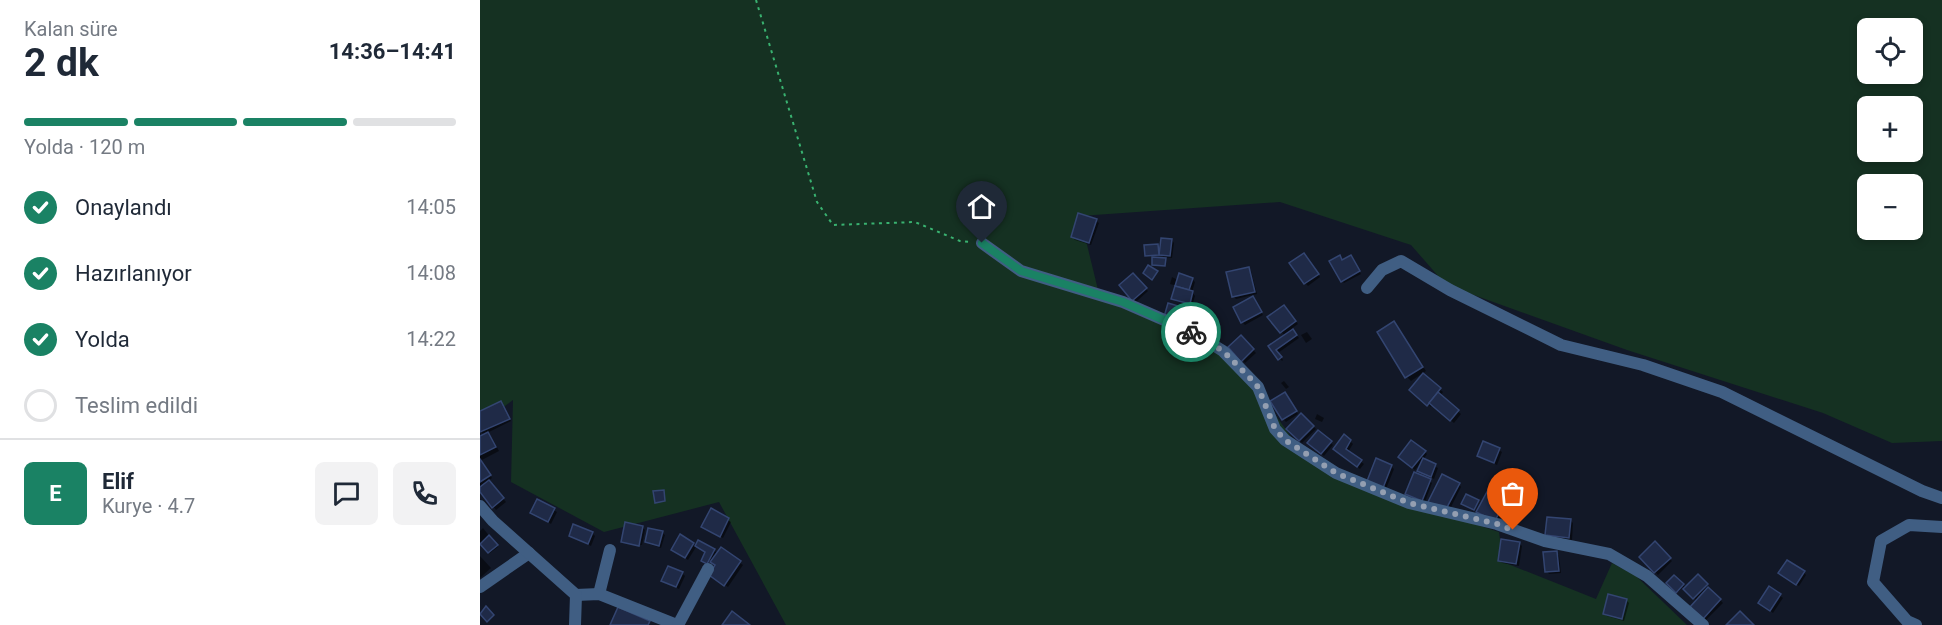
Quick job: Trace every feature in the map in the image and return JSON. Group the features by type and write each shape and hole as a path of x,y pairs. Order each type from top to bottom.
{"street":[{"path":"982,243 1021,271 1123,302 1194,333 1223,351 1258,387 1275,429 1285,440 1336,473 1409,503 1497,524 1545,541 1609,554 1647,576 1703,625"},
{"path":"1367,288 1382,270 1401,261 1450,290 1561,345 1643,365 1722,392 1922,491 1942,498"},
{"path":"480,506 493,521 576,595 599,594 678,625 708,569"},
{"path":"1916,625 1907,621 1874,582 1881,541 1909,525 1942,527"},
{"path":"599,594 609,550"},
{"path":"480,587 529,553"},
{"path":"576,595 577,625"}],"path":[{"path":"756,0 817,202 832,225 915,222 960,241 982,243"}],"green space":[{"path":"480,0 1942,0 1942,441 1892,443 1823,413 1627,350 1446,285 1411,245 1280,202 1080,216 1100,298 1233,356 1302,452 1387,496 1499,532 1503,562 1596,599 1612,563 1636,576 1687,625 786,625 719,502 604,532 511,482 513,400 480,425"}],"building":[{"path":"1078,213 1097,219 1089,243 1071,237"},
{"path":"1161,238 1172,239 1170,256 1159,255"},
{"path":"1158,244 1159,255 1145,256 1144,245"},
{"path":"1304,253 1319,274 1304,284 1289,263"},
{"path":"1340,255 1342,260 1351,255 1360,271 1341,282 1329,261"},
{"path":"1152,257 1166,258 1165,266 1152,265"},
{"path":"1148,265 1158,271 1152,280 1143,273"},
{"path":"1249,267 1255,292 1232,297 1226,272"},
{"path":"1133,273 1147,288 1132,301 1119,285"},
{"path":"1179,273 1193,278 1189,290 1175,286"},
{"path":"1175,286 1193,291 1190,304 1171,299"},
{"path":"1253,296 1262,312 1241,323 1233,307"},
{"path":"1168,303 1178,306 1173,320 1164,317"},
{"path":"1284,305 1296,321 1280,333 1267,317"},
{"path":"1394,321 1423,367 1405,378 1377,332"},
{"path":"1293,329 1297,335 1276,350 1282,357 1278,360 1268,346"},
{"path":"1241,335 1254,349 1241,362 1228,347"},
{"path":"1423,373 1441,388 1427,406 1409,390"},
{"path":"1285,392 1297,411 1282,420 1270,401"},
{"path":"1438,392 1459,410 1450,421 1429,403"},
{"path":"501,401 510,419 480,432 480,411"},
{"path":"1301,413 1314,426 1299,441 1286,429"},
{"path":"1318,430 1332,441 1321,454 1307,443"},
{"path":"488,432 496,447 480,455 480,436"},
{"path":"1344,434 1351,440 1346,449 1362,460 1357,467 1333,449"},
{"path":"1411,440 1426,451 1412,468 1398,457"},
{"path":"1483,441 1500,448 1494,463 1477,456"},
{"path":"1376,458 1392,465 1383,488 1367,481"},
{"path":"1423,458 1436,464 1431,477 1417,471"},
{"path":"480,459 491,475 480,482"},
{"path":"1414,472 1431,479 1422,501 1405,494"},
{"path":"1442,474 1460,483 1445,511 1428,502"},
{"path":"489,480 504,498 492,508 480,492 480,487"},
{"path":"664,490 665,501 655,503 653,491"},
{"path":"1488,490 1506,499 1495,521 1476,512"},
{"path":"1466,494 1479,500 1474,510 1461,504"},
{"path":"537,499 555,508 548,522 530,513"},
{"path":"711,508 729,518 720,537 701,527"},
{"path":"1547,517 1571,519 1569,538 1545,535"},
{"path":"625,522 643,526 639,546 621,542"},
{"path":"573,524 593,532 588,544 569,536"},
{"path":"648,528 663,531 659,546 645,542"},
{"path":"680,534 694,543 685,558 671,550"},
{"path":"489,535 498,545 488,553 480,544"},
{"path":"1501,539 1520,542 1516,564 1498,561"},
{"path":"698,540 715,549 707,564 701,561 705,552 695,546"},
{"path":"1655,541 1671,558 1654,573 1639,557"},
{"path":"721,547 741,561 724,586 709,575 715,565 710,562"},
{"path":"1557,551 1559,571 1545,572 1543,552"},
{"path":"1787,560 1805,571 1796,585 1778,573"},
{"path":"668,566 683,572 676,587 661,581"},
{"path":"1698,574 1708,584 1693,599 1683,589"},
{"path":"1674,575 1684,584 1676,593 1666,583"},
{"path":"1769,586 1781,594 1770,611 1758,603"},
{"path":"1708,587 1721,599 1703,619 1690,607"},
{"path":"1608,594 1627,599 1622,619 1603,614"},
{"path":"486,606 494,615 487,622 480,614"},
{"path":"618,607 650,621 648,625 610,625"},
{"path":"732,611 750,625 722,625"},
{"path":"1740,611 1754,625 1726,625"}],"way so far":[{"path":"1191,332 1223,351 1258,387 1275,429 1285,440 1336,473 1409,503 1513,530"}],"route":[{"path":"982,243 1021,271 1123,302 1191,332"}]}
